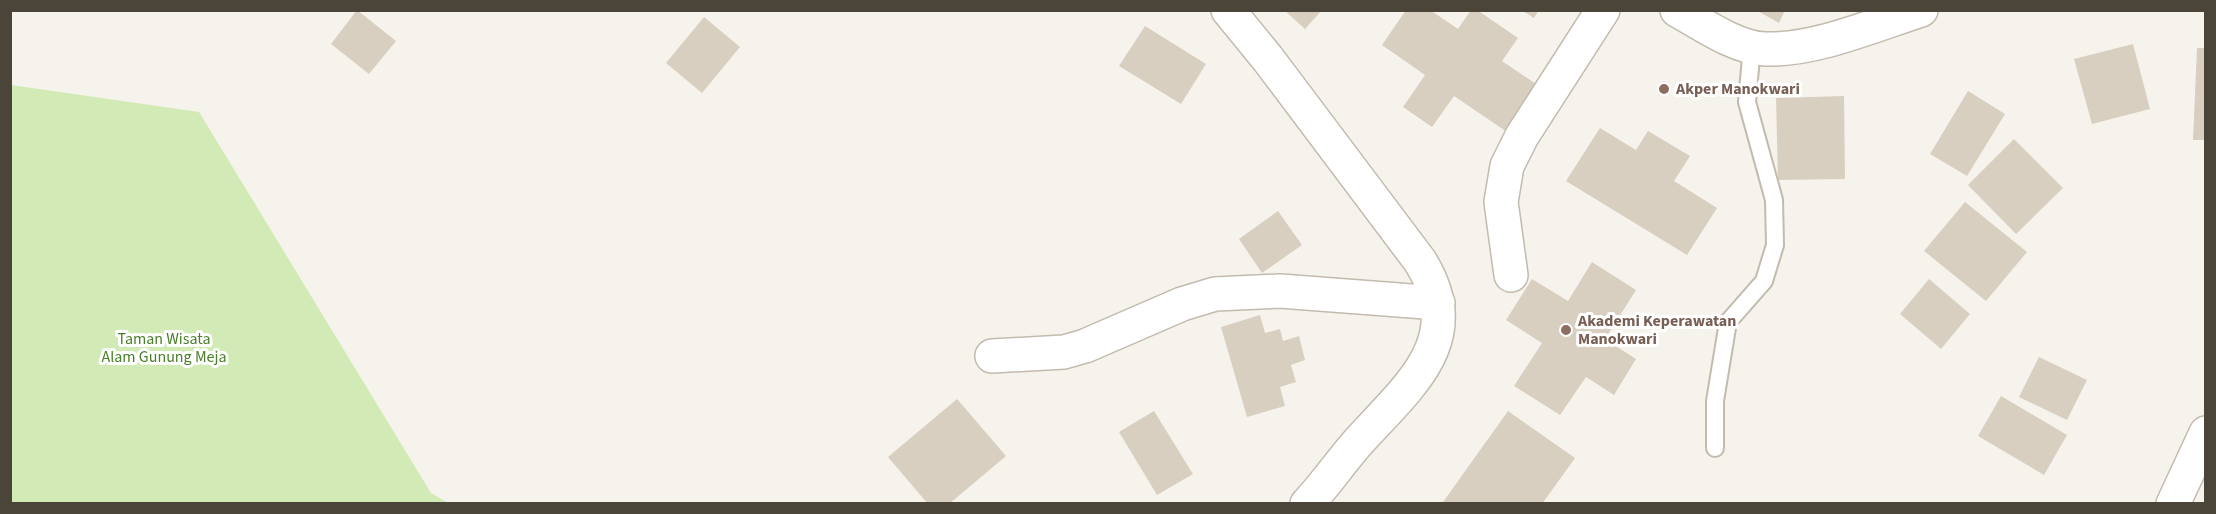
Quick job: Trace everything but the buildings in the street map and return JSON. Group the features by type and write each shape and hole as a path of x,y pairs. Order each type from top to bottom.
{"street":[{"path":"1228,10 1268,59 1420,261 1432,283 1438,303 1439,329 1432,354 1407,388 1340,462 1307,504"},
{"path":"1510,275 1501,202 1507,166 1522,136 1603,10"},
{"path":"1677,10 1737,41 1764,49 1808,45 1921,10"},
{"path":"992,356 1064,352 1085,346 1182,304 1215,294 1280,291 1438,303"},
{"path":"2173,504 2205,433"}],"lane":[{"path":"1715,448 1714,401 1728,322 1764,281 1775,245 1774,200 1748,102 1752,45"}],"green space":[{"name":"Taman Wisata Alam Gunung Meja","path":"11,85 199,112 431,493 448,503 11,503"}],"place":[{"name":"Akper Manokwari","path":"1664,89"},
{"name":"Akademi Keperawatan Manokwari","path":"1566,330"}]}
